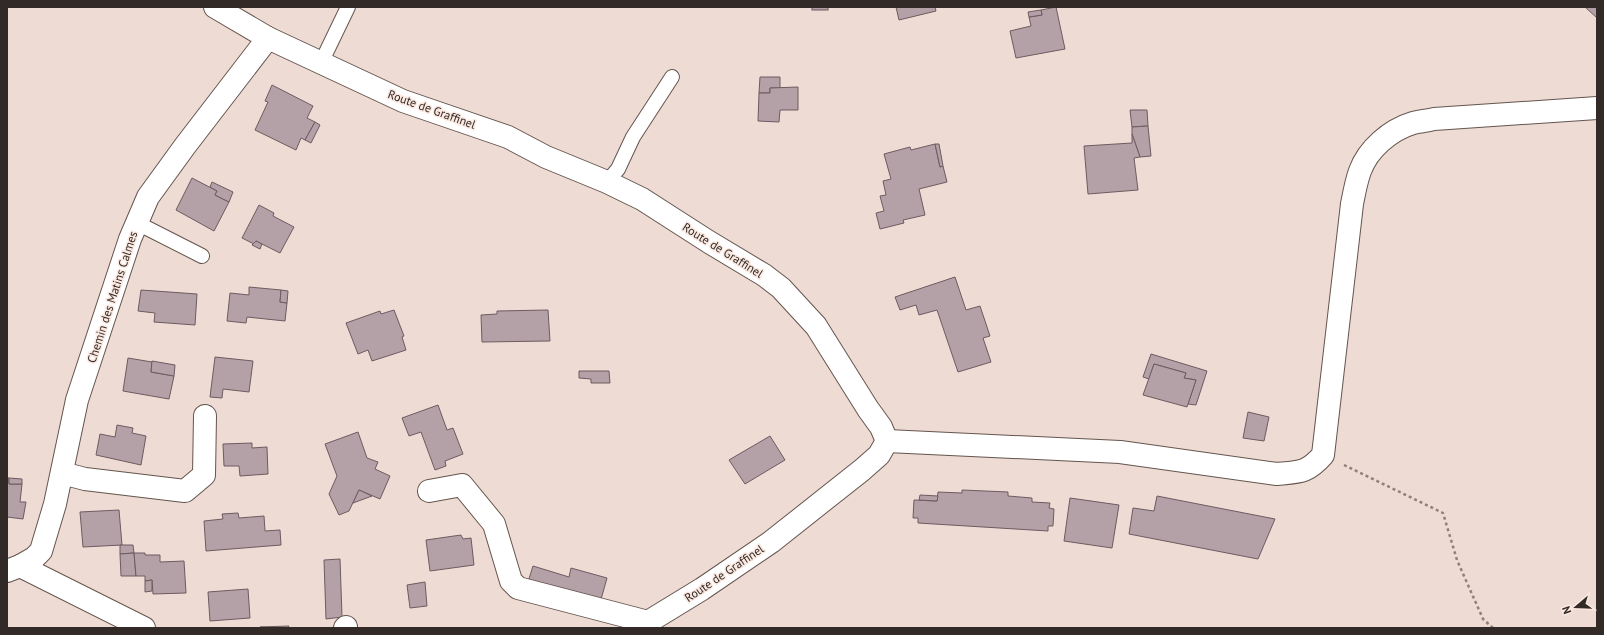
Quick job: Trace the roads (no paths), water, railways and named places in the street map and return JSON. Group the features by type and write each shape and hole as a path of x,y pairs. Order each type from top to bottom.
{"street":[{"name":"Route de Graffinel","path":"215,7 268,38 404,101 508,137 546,157 607,182 642,199 764,275 782,288 816,326 868,409 881,426 887,441 879,454 862,470 771,542 646,625"},
{"name":"Chemin des Matins Calmes","path":"14,569 34,558 41,551 50,527 78,400 130,239 148,197 268,38"},
{"path":"887,441 1120,452 1277,474 1298,472 1312,466 1323,455 1352,204 1360,171 1365,160 1377,144 1396,131 1412,124 1434,119 1597,108"},
{"path":"62,473 85,479 185,491 204,475 205,416"},
{"path":"429,491 462,485 494,524 511,581 518,588 646,625"},
{"path":"14,569 144,628"}],"lane":[{"path":"321,63 348,7"},
{"path":"607,182 618,169 633,137 672,77"},
{"path":"137,223 202,256"}]}
